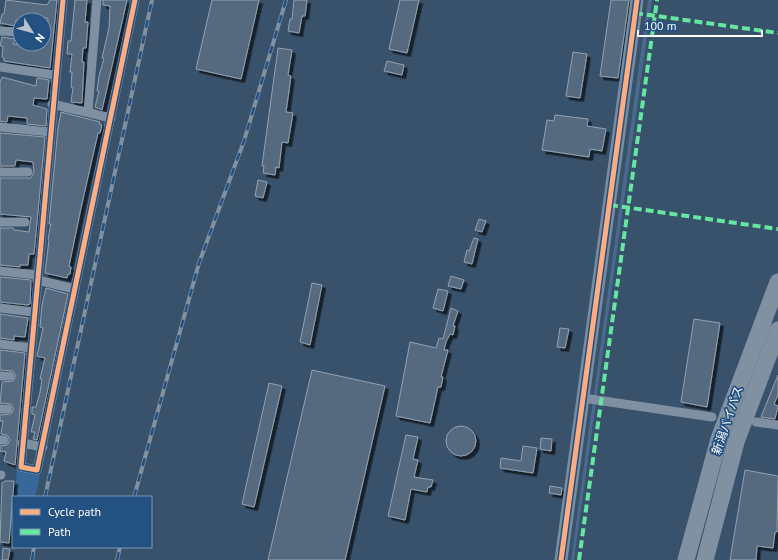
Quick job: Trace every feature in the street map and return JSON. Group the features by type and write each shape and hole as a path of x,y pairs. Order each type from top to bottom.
{"highway":[{"name":"新潟バイパス","path":"686,560 719,439 778,282"},
{"name":"新潟バイパス","path":"705,560 736,442 778,330"}],"street":[{"path":"63,0 52,104 22,443 21,467 37,470 135,0"},
{"path":"88,111 97,0"},
{"path":"561,560 637,0"},
{"path":"0,31 12,32"},
{"path":"0,67 55,75"},
{"path":"52,104 88,111 111,118"},
{"path":"0,127 50,132"},
{"path":"0,172 28,172"},
{"path":"0,222 25,222"},
{"path":"0,271 37,278 75,289"},
{"path":"0,308 34,312"},
{"path":"0,344 31,348"},
{"path":"0,376 10,376"},
{"path":"583,398 712,417"},
{"path":"756,422 778,426"},
{"path":"22,443 43,447"}],"shaded area":[{"path":"648,0 652,0 574,560 571,560"},
{"path":"17,466 41,471 35,496 15,496"}],"building":[{"path":"6,0 47,5 50,0 57,0 52,49 52,12 12,12 12,25 0,23 2,14 4,14"},
{"path":"75,0 87,0 85,22 88,22 86,48 83,48 82,62 84,62 82,103 71,102 73,88 71,87 72,72 70,72 72,54 67,54 68,41 71,41"},
{"path":"103,0 127,0 102,110 95,107 99,91 97,91 99,76 104,58 102,58 109,28 110,6 103,5"},
{"path":"212,0 259,0 241,79 196,69"},
{"path":"294,0 307,0 305,16 302,16 299,33 288,31 290,19 292,19"},
{"path":"400,0 419,0 407,53 389,49"},
{"path":"611,0 629,0 618,78 600,76"},
{"path":"2,37 12,39 12,52 52,52 50,68 4,61 4,58 2,57 3,46 0,46"},
{"path":"278,48 292,50 288,75 291,76 286,112 293,113 288,143 282,142 279,168 276,167 275,175 263,173 264,166 262,166"},
{"path":"573,52 587,54 580,98 566,96"},
{"path":"387,61 404,65 402,75 384,71"},
{"path":"2,77 36,86 37,78 49,80 47,99 34,98 33,105 47,109 46,126 27,124 27,118 8,116 7,122 0,121 0,82"},
{"path":"61,112 100,122 99,124 102,125 100,133 98,133 69,266 71,267 70,274 68,274 67,278 45,273 51,224 49,224 58,128"},
{"path":"555,115 588,119 587,126 606,129 602,151 590,149 589,157 542,150 547,120 554,121"},
{"path":"0,133 45,137 34,254 29,254 28,265 20,265 20,267 0,265 0,228 13,228 14,230 29,232 31,217 0,214 0,178 31,178 34,172 33,162 16,160 15,166 0,166"},
{"path":"258,180 267,182 263,198 255,196"},
{"path":"479,219 486,221 482,232 475,230"},
{"path":"474,238 478,239 472,264 464,262 467,250 469,251"},
{"path":"451,276 464,280 461,289 448,286"},
{"path":"0,277 31,280 30,304 0,302"},
{"path":"312,283 322,285 310,345 300,342"},
{"path":"46,288 68,294 37,440 33,439 35,432 31,432 35,415 32,414 32,407 36,407 40,392 42,379 40,379 45,358 37,356 43,328 40,327 42,305"},
{"path":"438,289 448,291 443,311 433,308"},
{"path":"451,308 458,311 453,326 455,326 453,335 450,334 444,350 448,350 441,377 443,377 441,387 438,387 430,423 396,416 410,342 436,348 439,338 443,339"},
{"path":"0,314 28,318 25,337 14,336 14,340 0,338"},
{"path":"694,319 720,323 707,407 681,402"},
{"path":"560,328 569,329 565,348 557,347"},
{"path":"0,350 25,353 15,465 4,461 6,452 0,451 0,446 7,445 10,440 7,435 1,434 3,421 0,421 0,415 11,414 14,409 11,404 0,403 2,382 13,381 16,376 13,371 0,370"},
{"path":"312,370 385,386 345,560 268,560"},
{"path":"778,375 778,395 774,404 778,406 775,419 761,417"},
{"path":"269,383 282,386 254,507 242,504"},
{"path":"461,426 472,430 476,441 472,452 461,456 450,452 446,441 450,430"},
{"path":"406,435 418,437 413,459 418,460 414,477 433,480 431,487 428,487 427,492 411,489 405,520 388,516"},
{"path":"541,438 552,439 551,451 540,449"},
{"path":"523,446 537,448 533,473 500,468 501,458 521,461"},
{"path":"745,470 778,476 777,532 775,532 773,548 757,546 756,560 730,560"},
{"path":"5,481 14,481 9,543 0,542 2,483"},
{"path":"550,486 562,488 561,495 549,493"},
{"path":"3,548 10,549 8,560 2,560"}],"railway":[{"path":"45,496 152,0"},
{"path":"134,496 199,263 244,141 286,0"},
{"path":"32,560 34,548"},
{"path":"117,560 120,548"}],"marked path":[{"path":"579,560 657,0"},
{"path":"635,13 778,33"},
{"path":"610,205 778,229"}],"cycle path":[{"path":"63,0 21,467 37,470 135,0"},
{"path":"561,560 637,0"}]}
